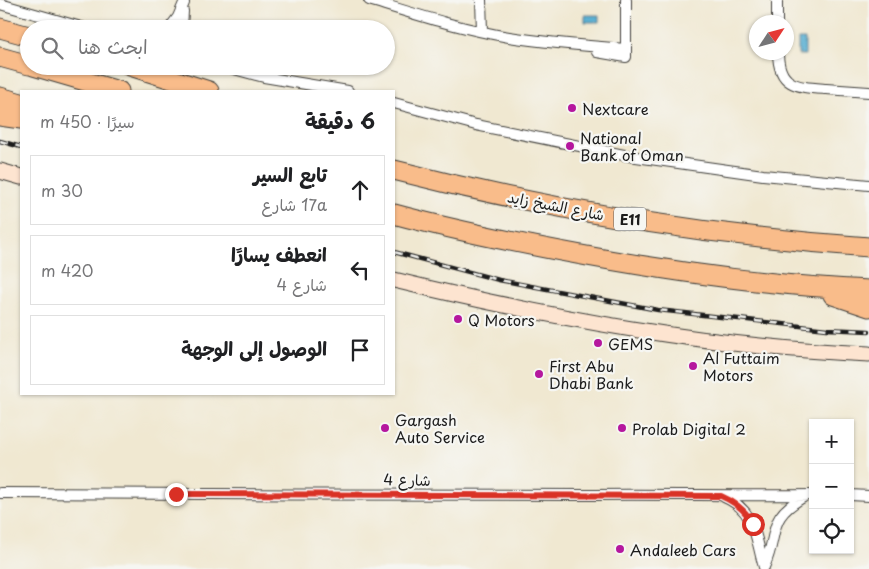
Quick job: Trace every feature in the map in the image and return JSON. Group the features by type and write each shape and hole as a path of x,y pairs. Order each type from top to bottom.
{"highway":[{"path":"0,28 20,34"},
{"path":"0,57 20,63"},
{"path":"64,75 116,90"},
{"path":"158,75 206,90"},
{"path":"0,97 20,103"},
{"path":"0,116 20,120"},
{"name":"شارع الشيخ زايد","path":"395,170 539,203 656,224 773,239 869,247"},
{"path":"395,214 484,236 611,260 707,275 820,288 869,290"},
{"path":"820,288 841,298 869,307"}],"street":[{"path":"369,0 477,30 626,53 626,0"},
{"path":"477,30 479,0"},
{"path":"777,0 778,15"},
{"path":"176,20 184,1"},
{"path":"183,20 184,1"},
{"path":"184,1 187,20"},
{"path":"0,4 56,20"},
{"path":"779,60 783,76 792,84 804,87 869,92"},
{"path":"259,75 342,90"},
{"path":"395,103 476,126 629,156 763,175 869,185"},
{"path":"0,171 20,177"},
{"path":"395,280 490,303 658,333 765,347 869,354"},
{"name":"شارع 4","path":"0,493 809,495"},
{"path":"721,496 740,507 750,519 764,567 771,549 778,520 788,507 809,496"},
{"path":"854,496 869,496"}],"water":[{"path":"585,15 599,15 599,22 585,22"},
{"path":"798,39 805,39 805,55 798,55"}],"railway":[{"path":"0,141 20,147"},
{"path":"395,252 499,280 658,310 827,329 869,331"}],"place":[{"name":"Nextcare","path":"572,108"},
{"name":"National Bank of Oman","path":"570,146"},
{"name":"Q Motors","path":"458,319"},
{"name":"GEMS","path":"598,343"},
{"name":"Al Futtaim Motors","path":"693,366"},
{"name":"First Abu Dhabi Bank","path":"539,374"},
{"name":"Gargash Auto Service","path":"385,428"},
{"name":"Prolab Digital 2","path":"622,428"},
{"name":"Andaleeb Cars","path":"620,549"}],"route":[{"path":"176,494 721,496 740,507 753,524"}]}
